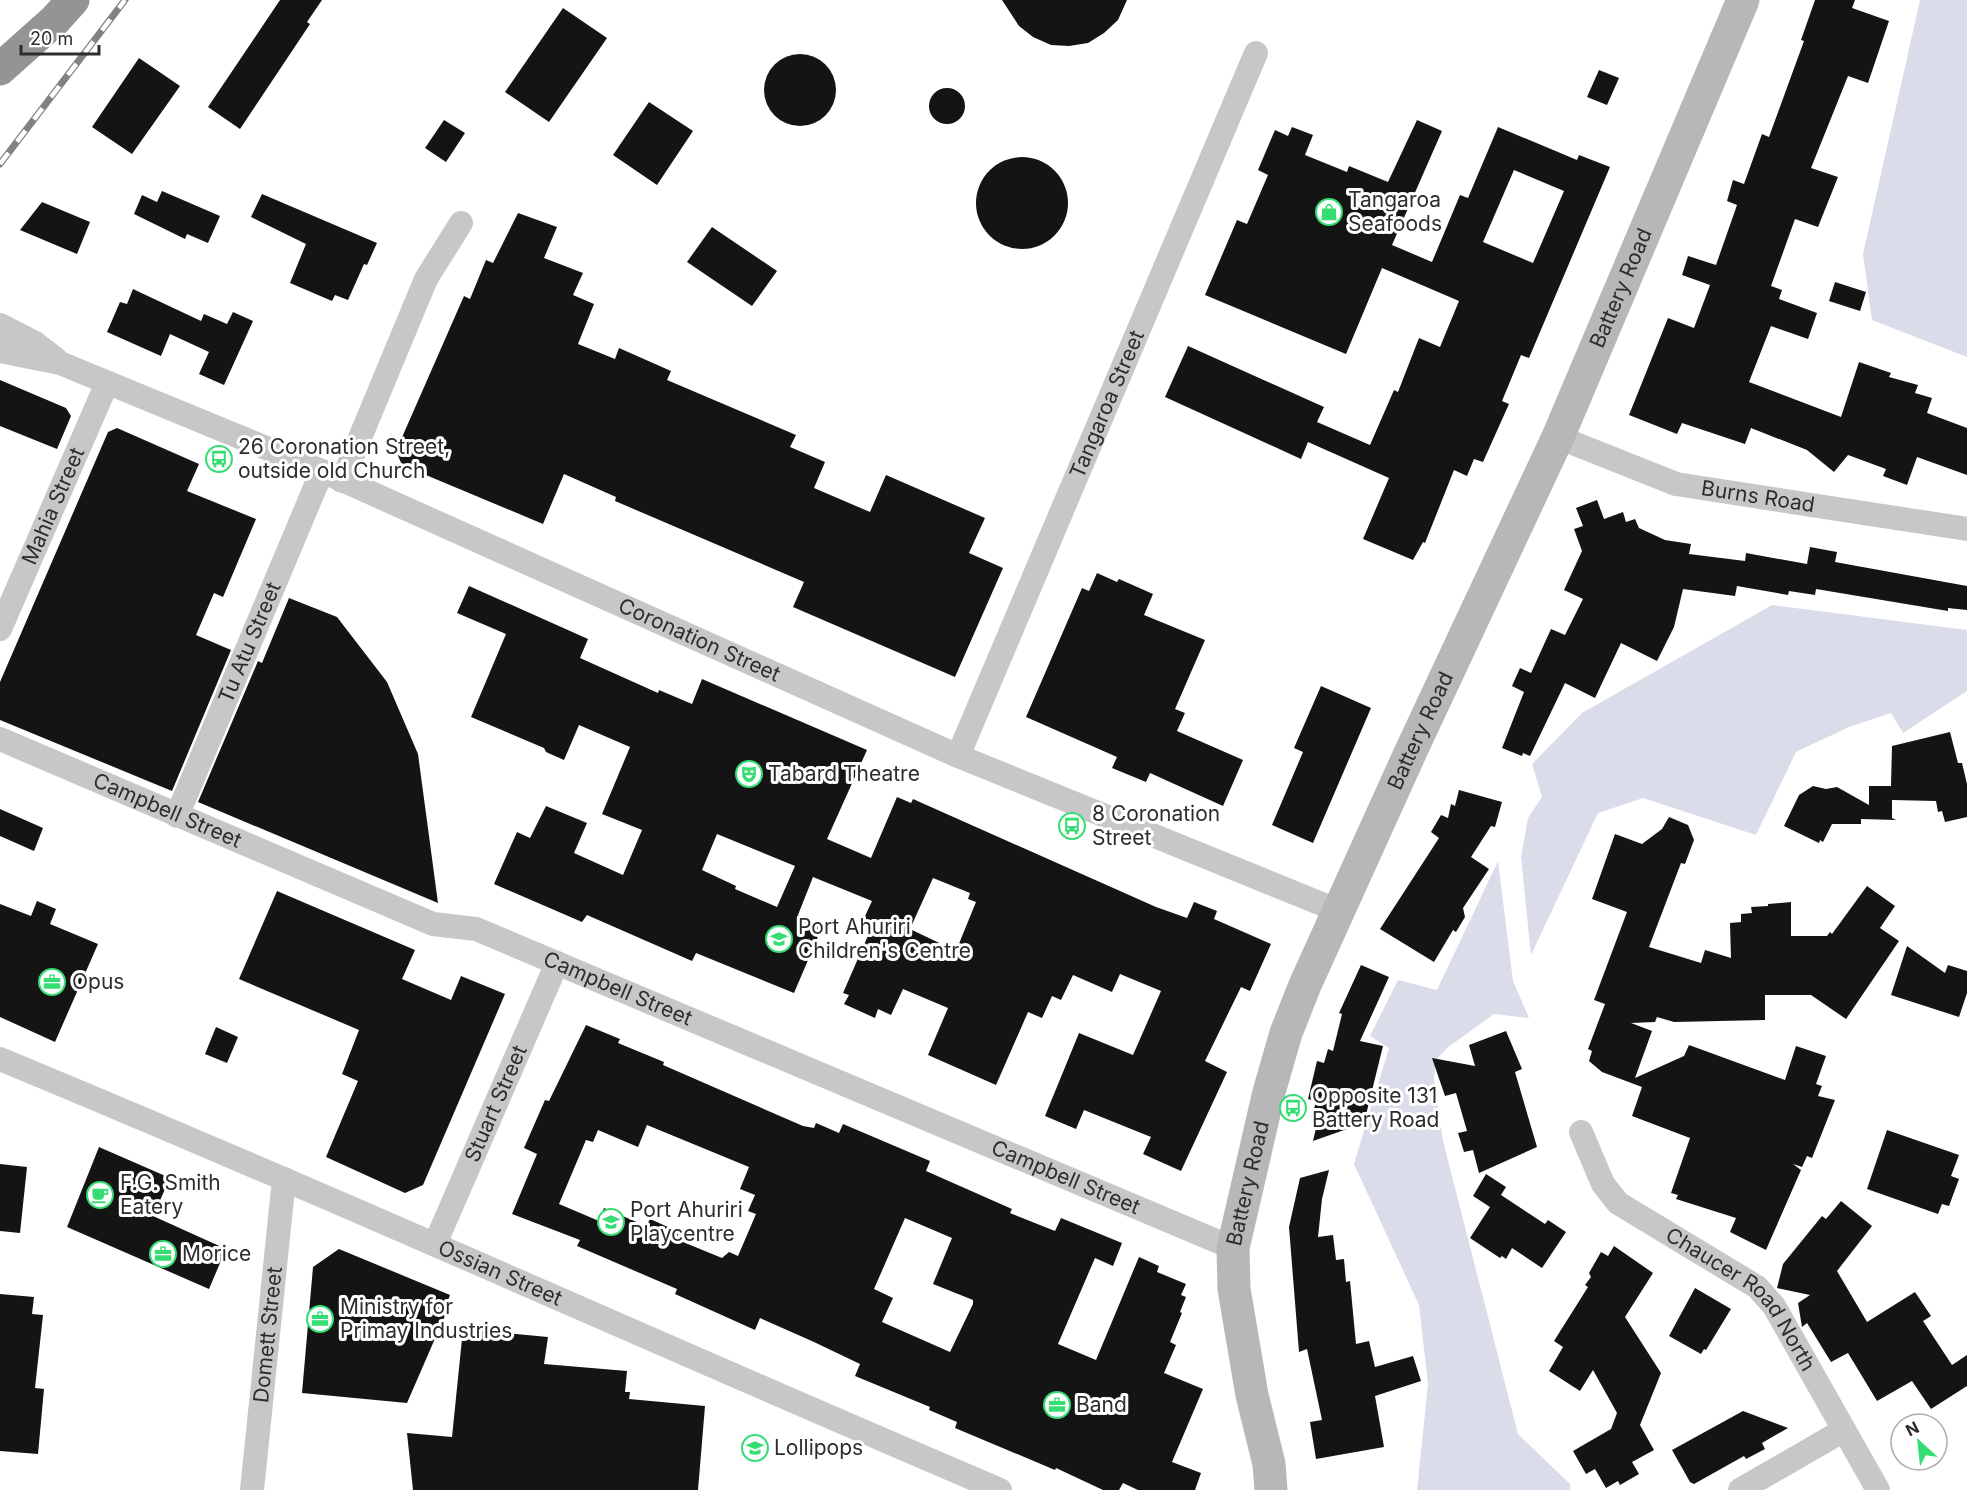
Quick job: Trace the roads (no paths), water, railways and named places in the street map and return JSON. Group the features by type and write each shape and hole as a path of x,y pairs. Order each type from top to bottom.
{"highway":[{"path":"0,69 55,20 73,0"}],"street":[{"name":"Battery Road","path":"1271,1490 1269,1464 1252,1395 1234,1289 1233,1248 1269,1092 1286,1033 1339,911 1558,436 1743,0"},
{"name":"Tangaroa Street","path":"958,756 1256,53"},
{"name":"Tu Atu Street","path":"177,816 332,476 426,279 461,223"},
{"name":"Coronation Street","path":"0,325 35,343 60,363"},
{"name":"Coronation Street","path":"0,351 60,363 332,476 958,756 1339,911"},
{"name":"Mahia Street","path":"0,629 106,383"},
{"name":"Burns Road","path":"1558,436 1676,484 1967,529"},
{"name":"Campbell Street","path":"0,739 433,924 476,929 1233,1248"},
{"name":"Stuart Street","path":"435,1244 557,963"},
{"name":"Ossian Street","path":"0,1059 435,1244 754,1385 1000,1490"},
{"name":"Chaucer Road North","path":"1581,1132 1603,1184 1618,1203 1757,1287 1774,1306 1878,1490"},
{"name":"Domett Street","path":"252,1490 284,1179"},
{"path":"1740,1490 1844,1430"}],"railway":[{"path":"0,164 125,0"}],"place":[{"name":"Tangaroa Seafoods","path":"1329,212"},
{"name":"26 Coronation Street, outside old Church","path":"219,459"},
{"name":"Tabard Theatre","path":"749,774"},
{"name":"8 Coronation Street","path":"1072,826"},
{"name":"Port Ahuriri Children's Centre","path":"779,939"},
{"name":"Opus","path":"52,982"},
{"name":"Opposite 131 Battery Road","path":"1293,1108"},
{"name":"F.G. Smith Eatery","path":"100,1195"},
{"name":"Port Ahuriri Playcentre","path":"611,1222"},
{"name":"Morice","path":"163,1254"},
{"name":"Ministry for Primay Industries","path":"320,1319"},
{"name":"Band","path":"1057,1405"},
{"name":"Lollipops","path":"755,1448"}]}
